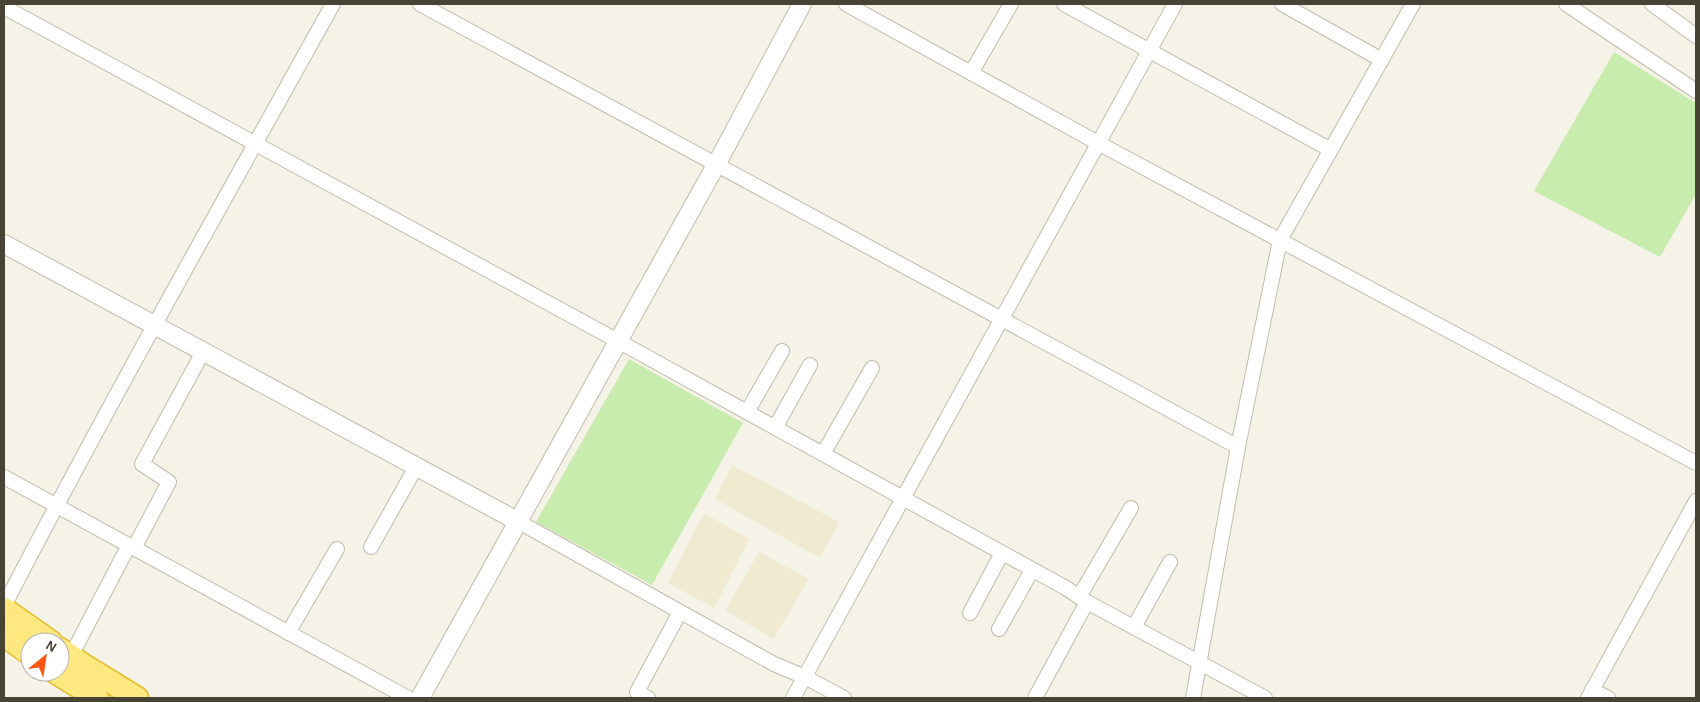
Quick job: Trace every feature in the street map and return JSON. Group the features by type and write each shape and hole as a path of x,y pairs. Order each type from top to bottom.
{"highway":[{"path":"4,608 37,632"},
{"path":"4,635 20,647"},
{"path":"70,655 137,698"},
{"path":"70,681 97,698"}],"street":[{"path":"4,608 56,505 332,4"},
{"path":"420,4 1238,447"},
{"path":"420,698 716,165 802,4"},
{"path":"846,4 1098,143 1696,462"},
{"path":"971,73 1011,4"},
{"path":"1064,4 1331,150"},
{"path":"794,698 1175,4"},
{"path":"1282,4 1382,60"},
{"path":"1193,698 1238,447 1280,240 1413,4"},
{"path":"1566,4 1696,91"},
{"path":"1652,4 1696,36"},
{"path":"4,7 618,340 1083,600 1265,698"},
{"path":"4,244 519,522 774,664 805,677 844,698"},
{"path":"747,412 782,351"},
{"path":"70,644 132,547 169,482 142,464 203,352"},
{"path":"775,428 810,365"},
{"path":"823,454 872,368"},
{"path":"371,547 416,466"},
{"path":"4,477 408,698"},
{"path":"1608,698 1590,694 1696,501"},
{"path":"1035,698 1131,508"},
{"path":"288,633 337,548"},
{"path":"970,613 1002,554"},
{"path":"1134,627 1170,562"},
{"path":"998,628 1032,570"},
{"path":"648,698 637,692 680,612"}],"shaded area":[{"path":"732,465 839,522 820,558 715,499"},
{"path":"704,513 749,539 714,608 668,583"},
{"path":"759,552 809,579 773,639 725,610"}],"green space":[{"path":"1614,52 1696,103 1696,194 1660,257 1534,191"},
{"path":"629,359 743,423 652,585 536,522"}]}
